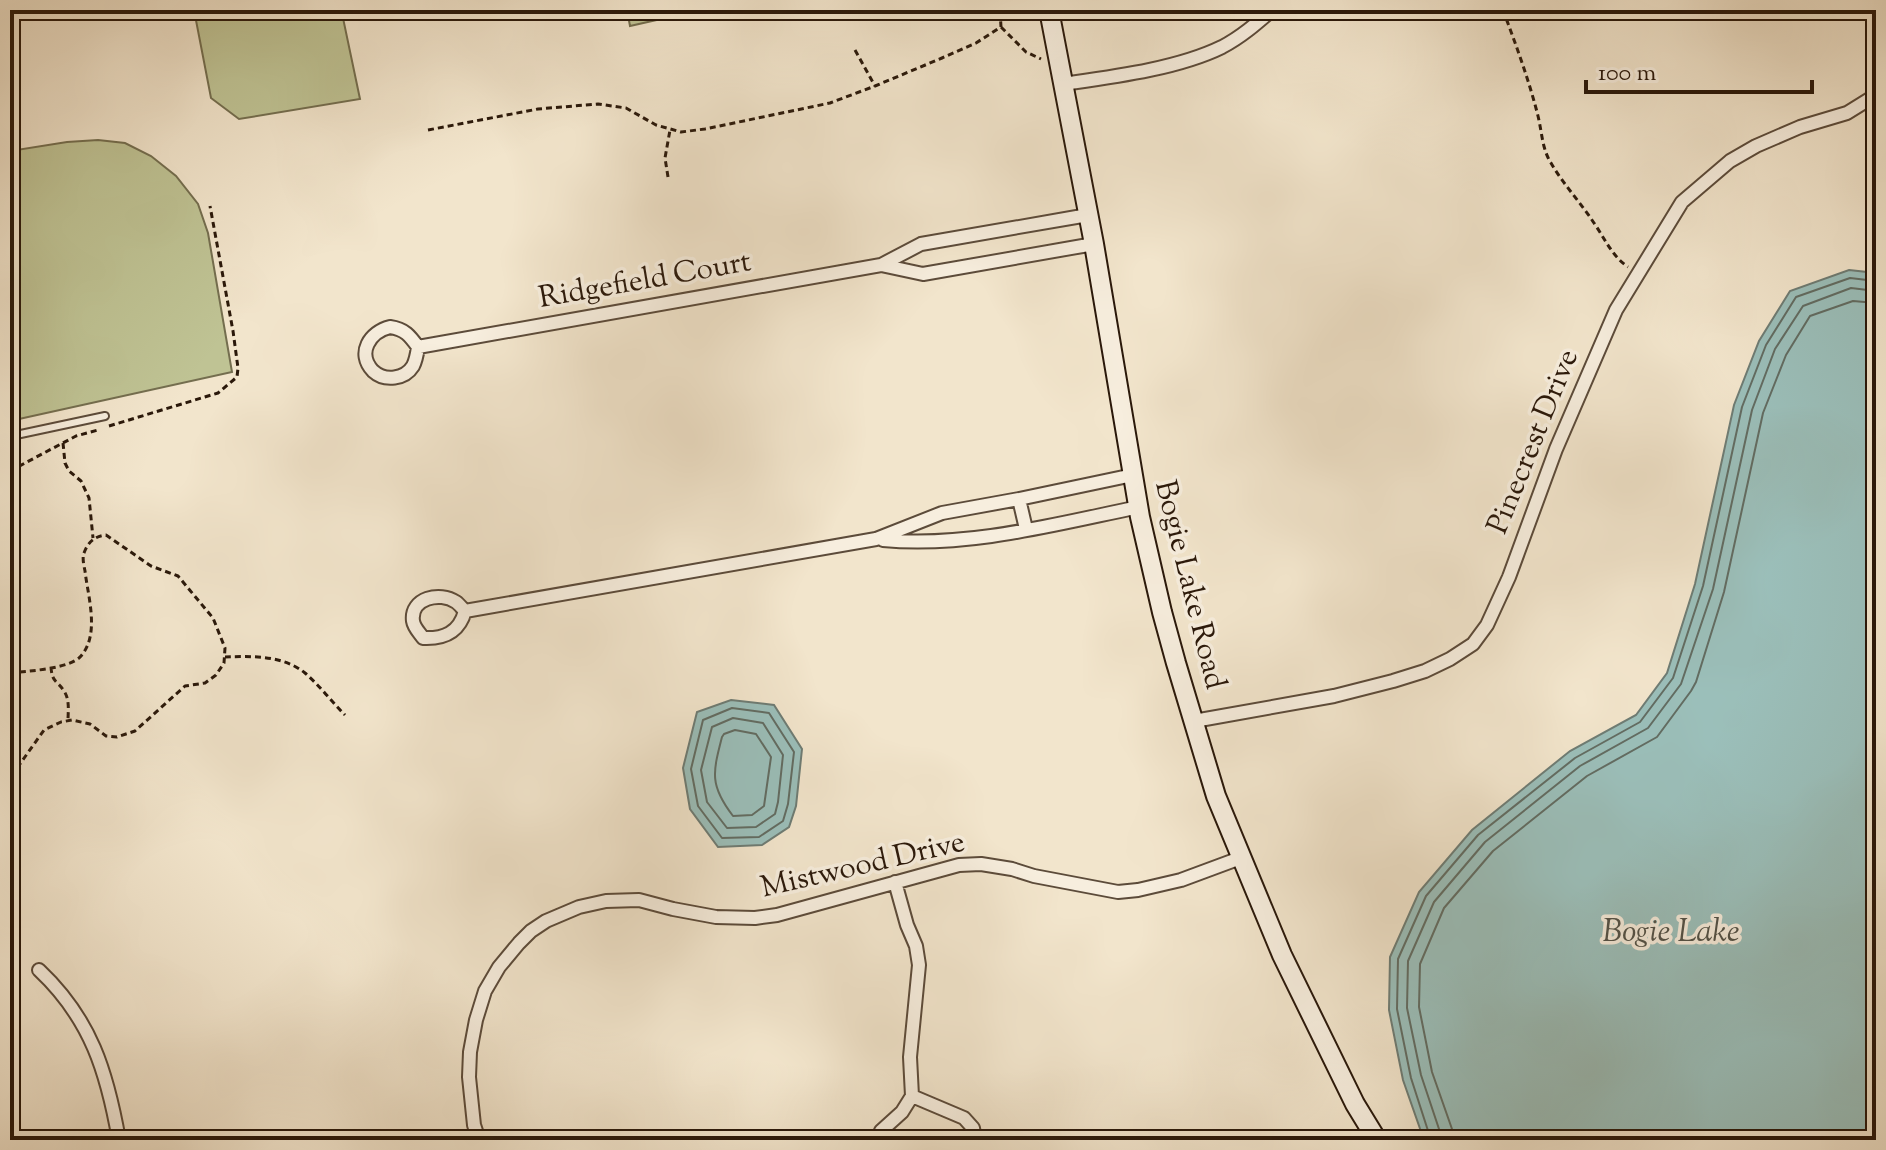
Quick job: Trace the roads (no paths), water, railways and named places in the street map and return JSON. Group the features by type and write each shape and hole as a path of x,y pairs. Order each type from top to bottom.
{"main road":[{"name":"Bogie Lake Road","path":"1049,10 1094,244 1139,507 1162,612 1216,796 1282,955 1355,1104 1377,1140"}],"street":[{"path":"1062,76 1157,67 1195,57 1245,33 1272,10"},
{"name":"Pinecrest Drive","path":"1194,721 1334,696 1393,681 1425,671 1473,644 1487,625 1509,577 1556,449 1616,310 1682,202 1730,161 1756,146 1800,127 1847,113 1876,95"},
{"name":"Ridgefield Court","path":"418,347 881,265 921,244 1088,215"},
{"name":"Ridgefield Court","path":"881,265 923,274 1094,244"},
{"path":"390,327 406,332 418,347 415,363 410,370 394,378 386,378 372,370 366,355 366,347 374,333 390,327"},
{"path":"465,611 876,539 942,513 1133,475"},
{"path":"1019,499 1026,529"},
{"path":"876,539 906,542 981,537 1139,507"},
{"name":"Mistwood Drive","path":"479,1140 474,1125 469,1077 470,1052 485,991 499,967 531,931 579,907 606,901 639,900 716,917 755,918 795,911 959,865 981,864 1118,892 1181,880 1243,857"},
{"path":"877,1140 881,1131 902,1112 912,1096 910,1057 919,965 895,882"},
{"path":"39,970 58,988 91,1041 111,1094 119,1140"},
{"path":"912,1096 964,1118 973,1128 975,1140"}],"lane":[{"path":"10,433 16,435 105,416"}],"water":[{"name":"Bogie Lake","path":"1849,270 1876,273 1876,1135 1865,1140 1424,1140 1403,1080 1389,1010 1390,957 1419,892 1472,830 1570,751 1636,715 1667,673 1695,584 1734,405 1759,341 1790,291"},
{"path":"731,700 774,705 802,749 796,806 789,827 762,845 718,847 690,809 683,768 697,712"}]}
